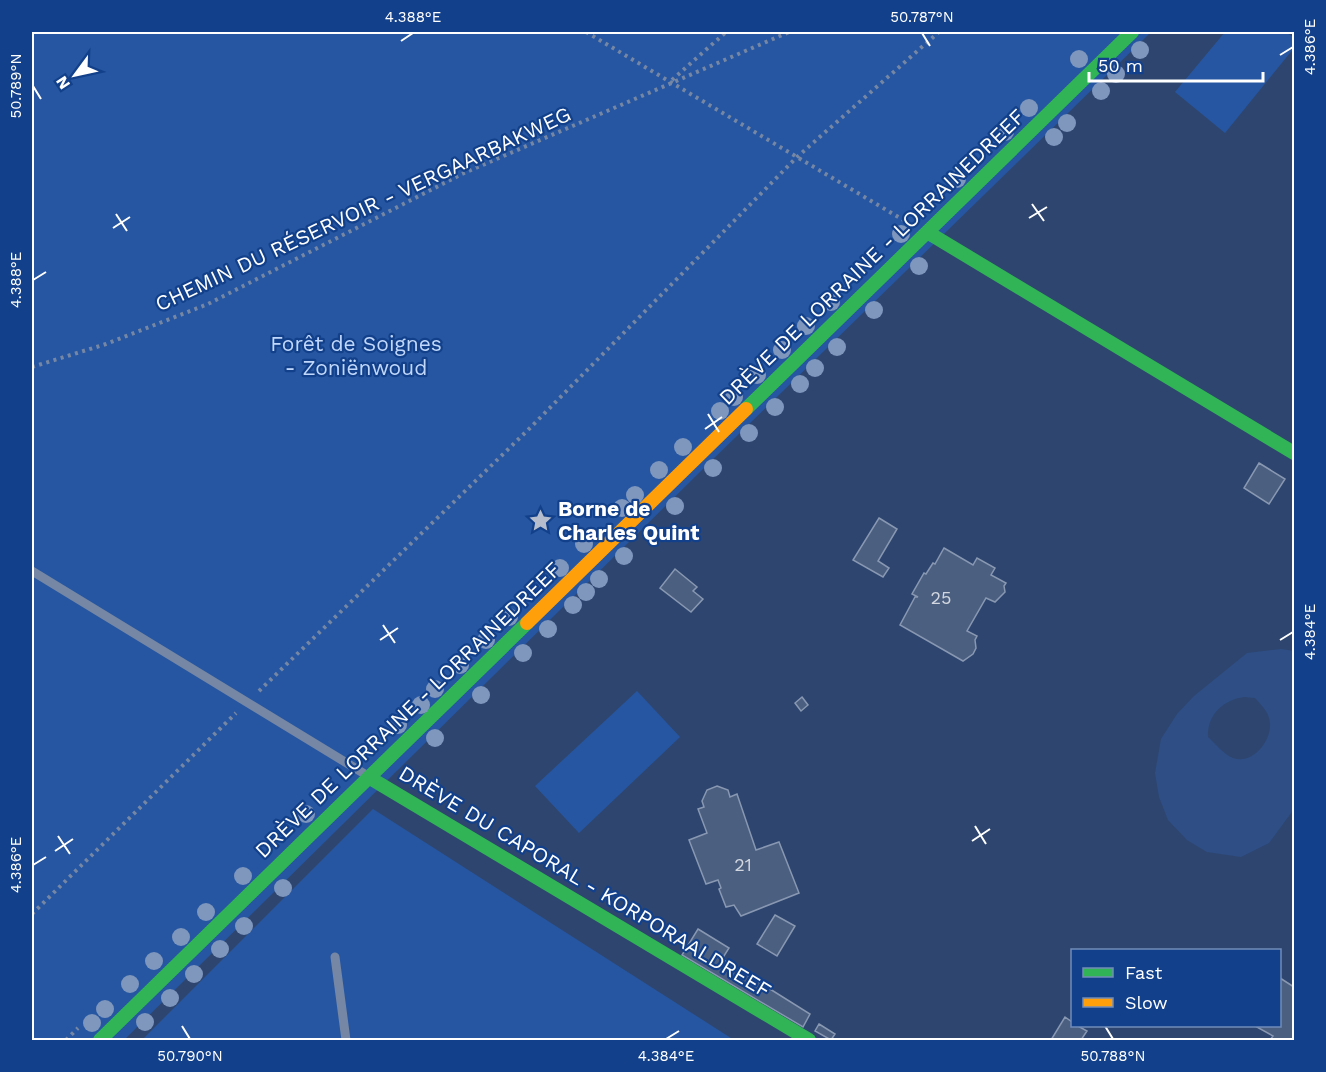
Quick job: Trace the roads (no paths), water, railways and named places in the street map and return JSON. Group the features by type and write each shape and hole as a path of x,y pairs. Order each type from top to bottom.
{"main road":[{"name":"DRÈVE DE LORRAINE - LORRAINEDREEF","path":"100,1041 1132,32"},
{"path":"927,232 1294,453"},
{"name":"DRÈVE DU CAPORAL - KORPORAALDREEF","path":"370,778 809,1041"}],"lane":[{"name":"DRÈVE DU CAPORAL - KORPORAALDREEF","path":"32,572 370,778"},
{"path":"335,957 346,1041"}],"place":[{"name":"Borne de Charles Quint","path":"540,521"}],"park label":[{"name":"Forêt de Soignes - Zoniënwoud","path":"356,356"}]}
